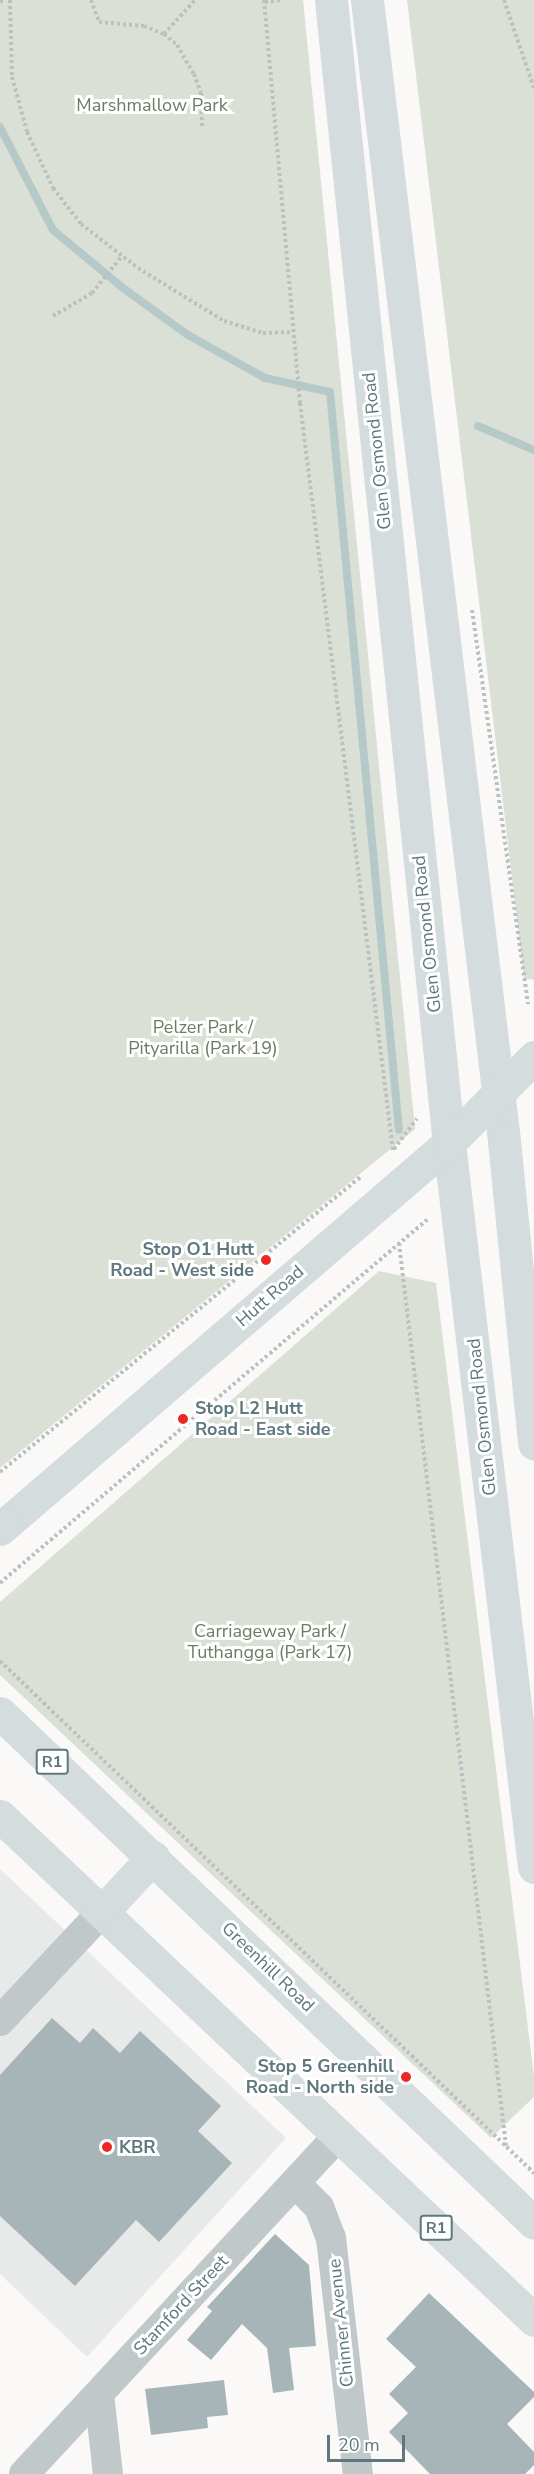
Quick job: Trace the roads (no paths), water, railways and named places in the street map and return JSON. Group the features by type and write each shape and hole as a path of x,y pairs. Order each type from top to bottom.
{"main road":[{"name":"Glen Osmond Road","path":"330,0 449,1143 534,1867"},
{"path":"367,0 498,1096 534,1444"},
{"path":"355,232 394,228"},
{"name":"Hutt Road","path":"1,1527 449,1143 534,1058"},
{"name":"Greenhill Road","path":"0,1713 534,2223"},
{"name":"R1","path":"0,1816 534,2320"},
{"path":"102,1912 153,1857"}],"street":[{"path":"0,2021 102,1912"},
{"name":"Stamford Street","path":"24,2474 338,2136"},
{"name":"Chinner Avenue","path":"295,2183 319,2207 332,2238 358,2474"},
{"path":"99,2394 108,2474"}],"waterway":[{"path":"0,127 53,230 123,288 188,335 265,378 330,392 399,1130"},
{"path":"478,426 534,450"}],"place":[{"name":"Stop O1 Hutt Road - West side","path":"266,1260"},
{"name":"Stop L2 Hutt Road - East side","path":"183,1419"},
{"name":"Stop 5 Greenhill Road - North side","path":"406,2077"},
{"name":"KBR","path":"107,2147"}],"park label":[{"name":"Marshmallow Park","path":"152,105"},
{"name":"Pelzer Park / Pityarilla (Park 19)","path":"203,1038"},
{"name":"Carriageway Park / Tuthangga (Park 17)","path":"270,1642"}]}
